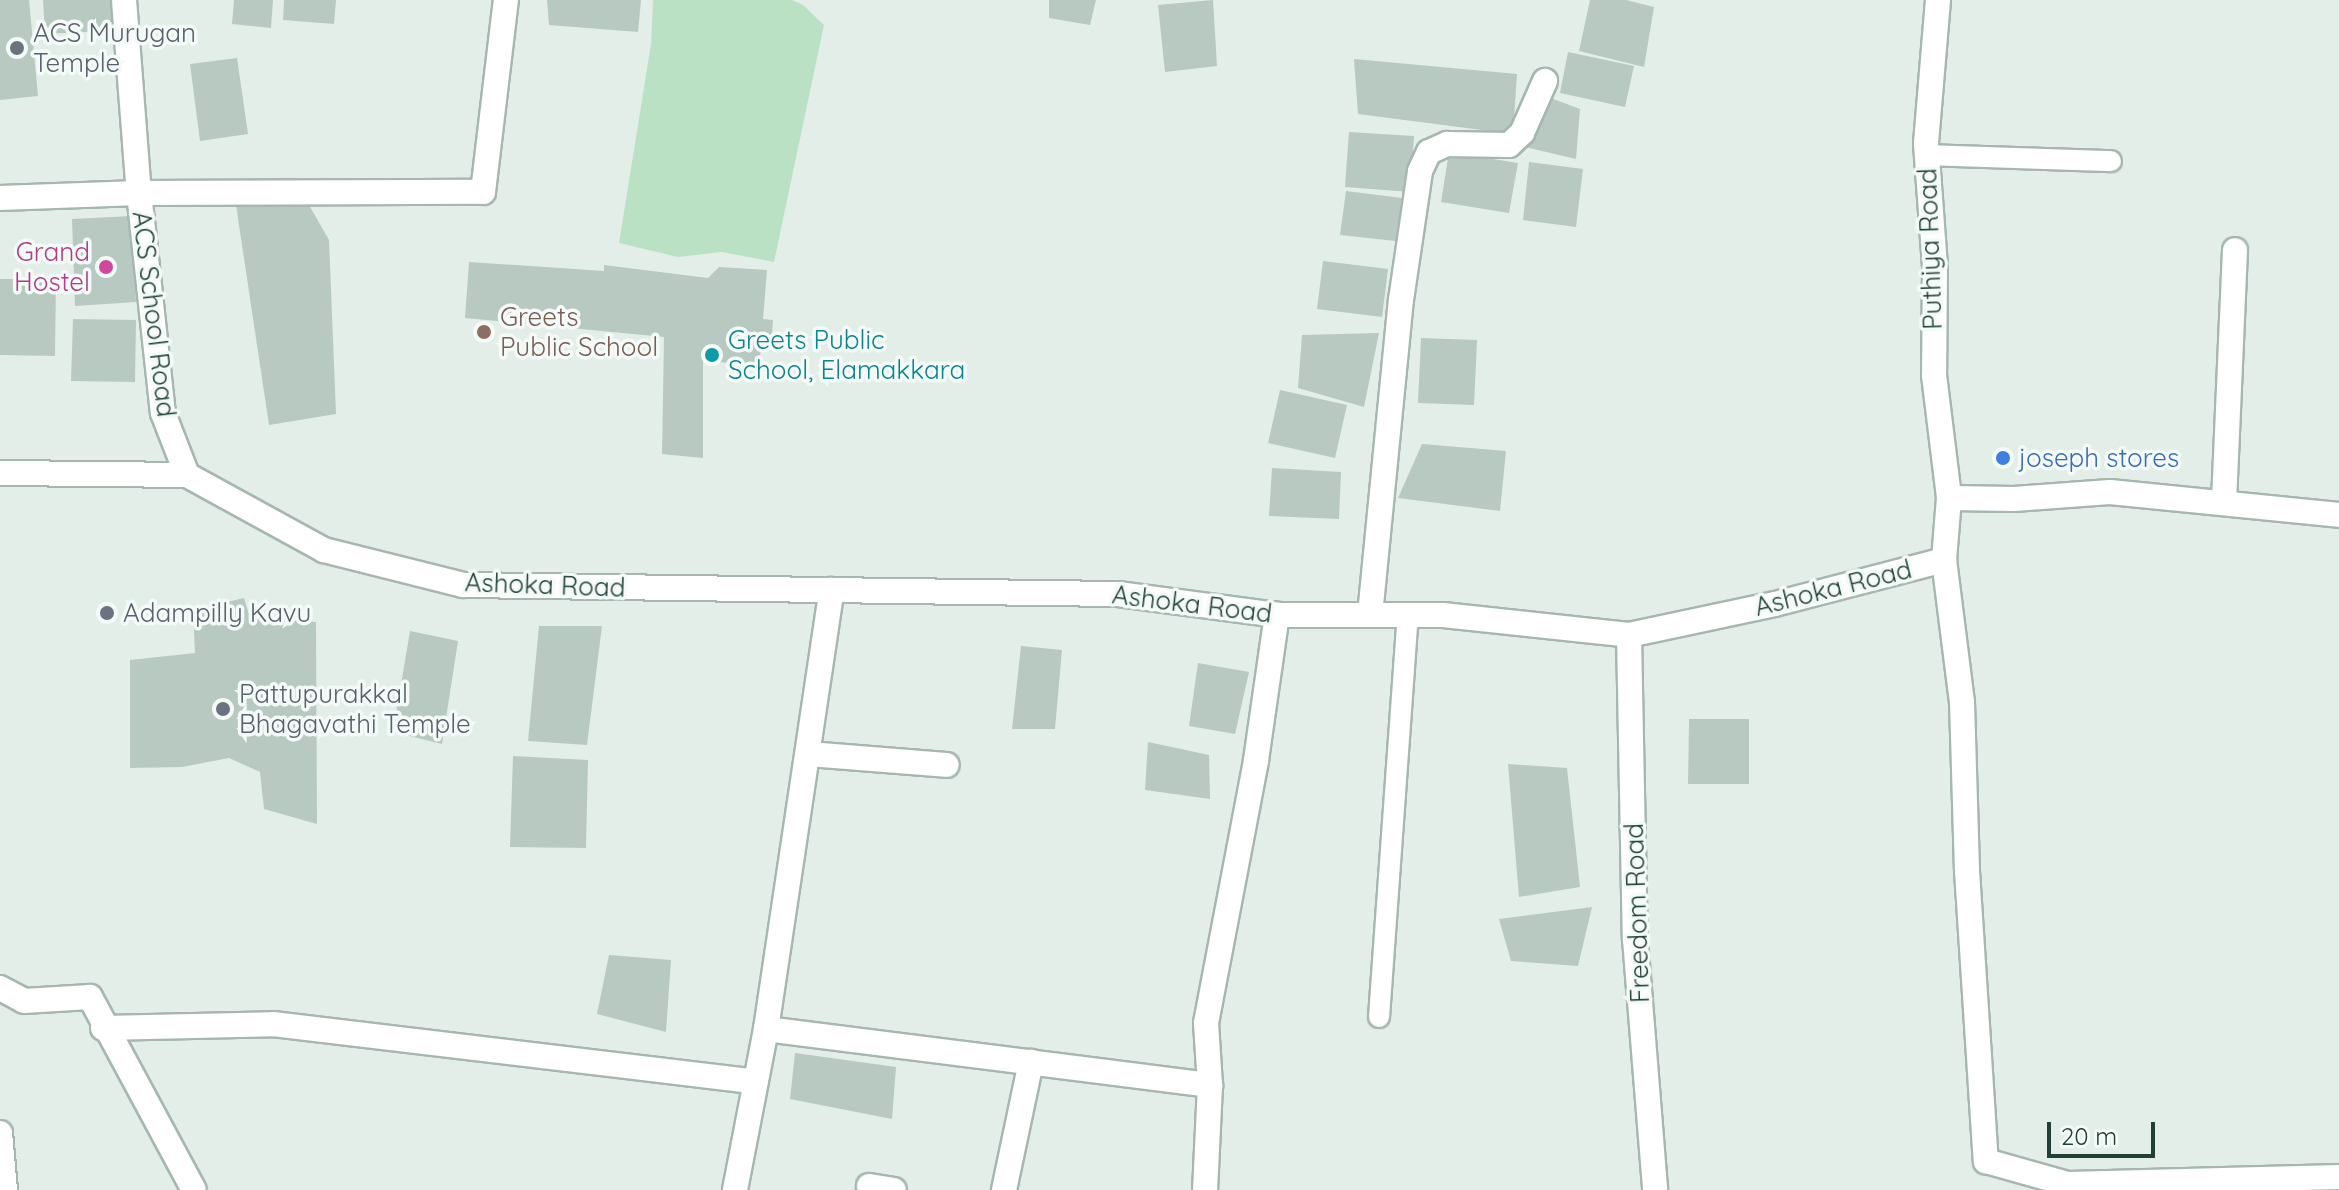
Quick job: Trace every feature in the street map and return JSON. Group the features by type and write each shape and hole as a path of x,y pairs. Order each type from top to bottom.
{"street":[{"path":"124,0 139,193 483,192 506,0"},
{"name":"Puthiya Road","path":"1938,0 1927,155 1935,268 1934,375 1949,498"},
{"path":"1370,615 1401,300 1420,171 1429,152 1447,144 1509,145 1522,133 1545,81"},
{"name":"ACS School Road","path":"0,198 139,193 163,413 187,475"},
{"path":"2224,502 2235,250"},
{"name":"Ashoka Road","path":"0,473 187,475 324,550 463,585 1118,594 1277,615 1443,615 1629,635 1775,604 1944,560 1949,498"},
{"path":"1949,498 2014,499 2110,492 2339,515"},
{"path":"1944,560 1962,702 1967,871 1986,1161 2068,1184 2191,1185 2339,1177"},
{"path":"735,1190 766,1029 832,590"},
{"path":"1205,1190 1210,1085 1206,1023 1256,760 1277,615"},
{"name":"Freedom Road","path":"1629,635 1635,939 1655,1190"},
{"path":"808,754 947,765"},
{"path":"0,988 24,1001 90,997 103,1028 194,1190"},
{"path":"103,1028 273,1024 756,1082"},
{"path":"766,1029 1210,1085"},
{"path":"1004,1190 1031,1062"},
{"path":"0,1133 5,1190"},
{"path":"869,1186 894,1190"}],"lane":[{"path":"1927,155 2111,161"},
{"path":"1379,1017 1408,615"}],"green space":[{"path":"653,0 792,0 803,5 824,25 774,262 722,252 678,257 619,243 651,44"}],"building":[{"name":"ACS Murugan Temple","path":"0,0 29,0 38,96 0,100"},
{"path":"43,0 121,0 123,30 45,34"},
{"path":"234,0 273,0 271,28 232,24"},
{"path":"284,0 336,0 334,24 283,20"},
{"path":"547,0 641,0 638,32 549,25"},
{"path":"1049,0 1096,0 1090,25 1049,18"},
{"path":"1213,0 1217,66 1165,72 1158,5"},
{"path":"1590,0 1626,0 1654,7 1644,67 1579,51"},
{"path":"1568,52 1634,66 1625,107 1560,93"},
{"path":"237,58 248,134 200,141 190,64"},
{"path":"1354,59 1517,74 1513,134 1358,114"},
{"path":"1548,97 1580,109 1576,159 1525,147"},
{"path":"1349,132 1414,136 1410,192 1345,187"},
{"path":"1449,152 1518,163 1509,213 1441,202"},
{"path":"1529,162 1583,169 1576,227 1523,220"},
{"path":"1346,191 1410,199 1405,242 1340,235"},
{"path":"305,198 329,240 336,414 269,425 236,205"},
{"path":"132,216 136,302 75,306 72,219"},
{"path":"1323,261 1388,269 1382,317 1317,309"},
{"name":"Greets Public School, Elamakkara","path":"469,262 604,271 604,265 708,278 719,267 767,270 763,319 773,320 771,349 761,348 759,365 703,361 703,458 662,454 664,337 465,318"},
{"path":"0,279 56,279 55,356 0,355"},
{"path":"73,319 136,320 135,382 71,381"},
{"path":"1379,333 1364,407 1298,388 1302,335"},
{"path":"1421,338 1477,340 1474,405 1418,403"},
{"path":"1280,390 1347,405 1335,458 1268,443"},
{"path":"1422,444 1506,451 1500,511 1398,498"},
{"path":"1272,468 1341,472 1339,519 1269,516"},
{"name":"Pattupurakkal Bhagavathi Temple","path":"244,598 250,618 316,622 317,824 264,809 260,772 229,758 182,767 130,768 130,660 195,653 193,610"},
{"path":"539,626 602,626 587,745 528,741"},
{"path":"410,631 458,641 442,744 393,732"},
{"path":"1021,646 1062,650 1055,729 1012,729"},
{"path":"1198,663 1249,672 1235,734 1189,726"},
{"path":"1689,719 1749,719 1749,784 1688,784"},
{"path":"1148,742 1209,755 1210,799 1145,790"},
{"path":"513,756 588,760 586,848 510,847"},
{"path":"1508,764 1567,768 1580,887 1519,897"},
{"path":"1592,907 1578,966 1511,961 1499,919"},
{"path":"609,955 671,960 666,1032 597,1014"},
{"path":"795,1053 896,1067 892,1119 790,1099"}],"place":[{"name":"ACS Murugan Temple","path":"17,48"},
{"name":"Grand Hostel","path":"106,267"},
{"name":"Greets Public School","path":"484,332"},
{"name":"Greets Public School, Elamakkara","path":"712,355"},
{"name":"joseph stores","path":"2003,458"},
{"name":"Adampilly Kavu","path":"107,613"},
{"name":"Pattupurakkal Bhagavathi Temple","path":"223,709"}]}
